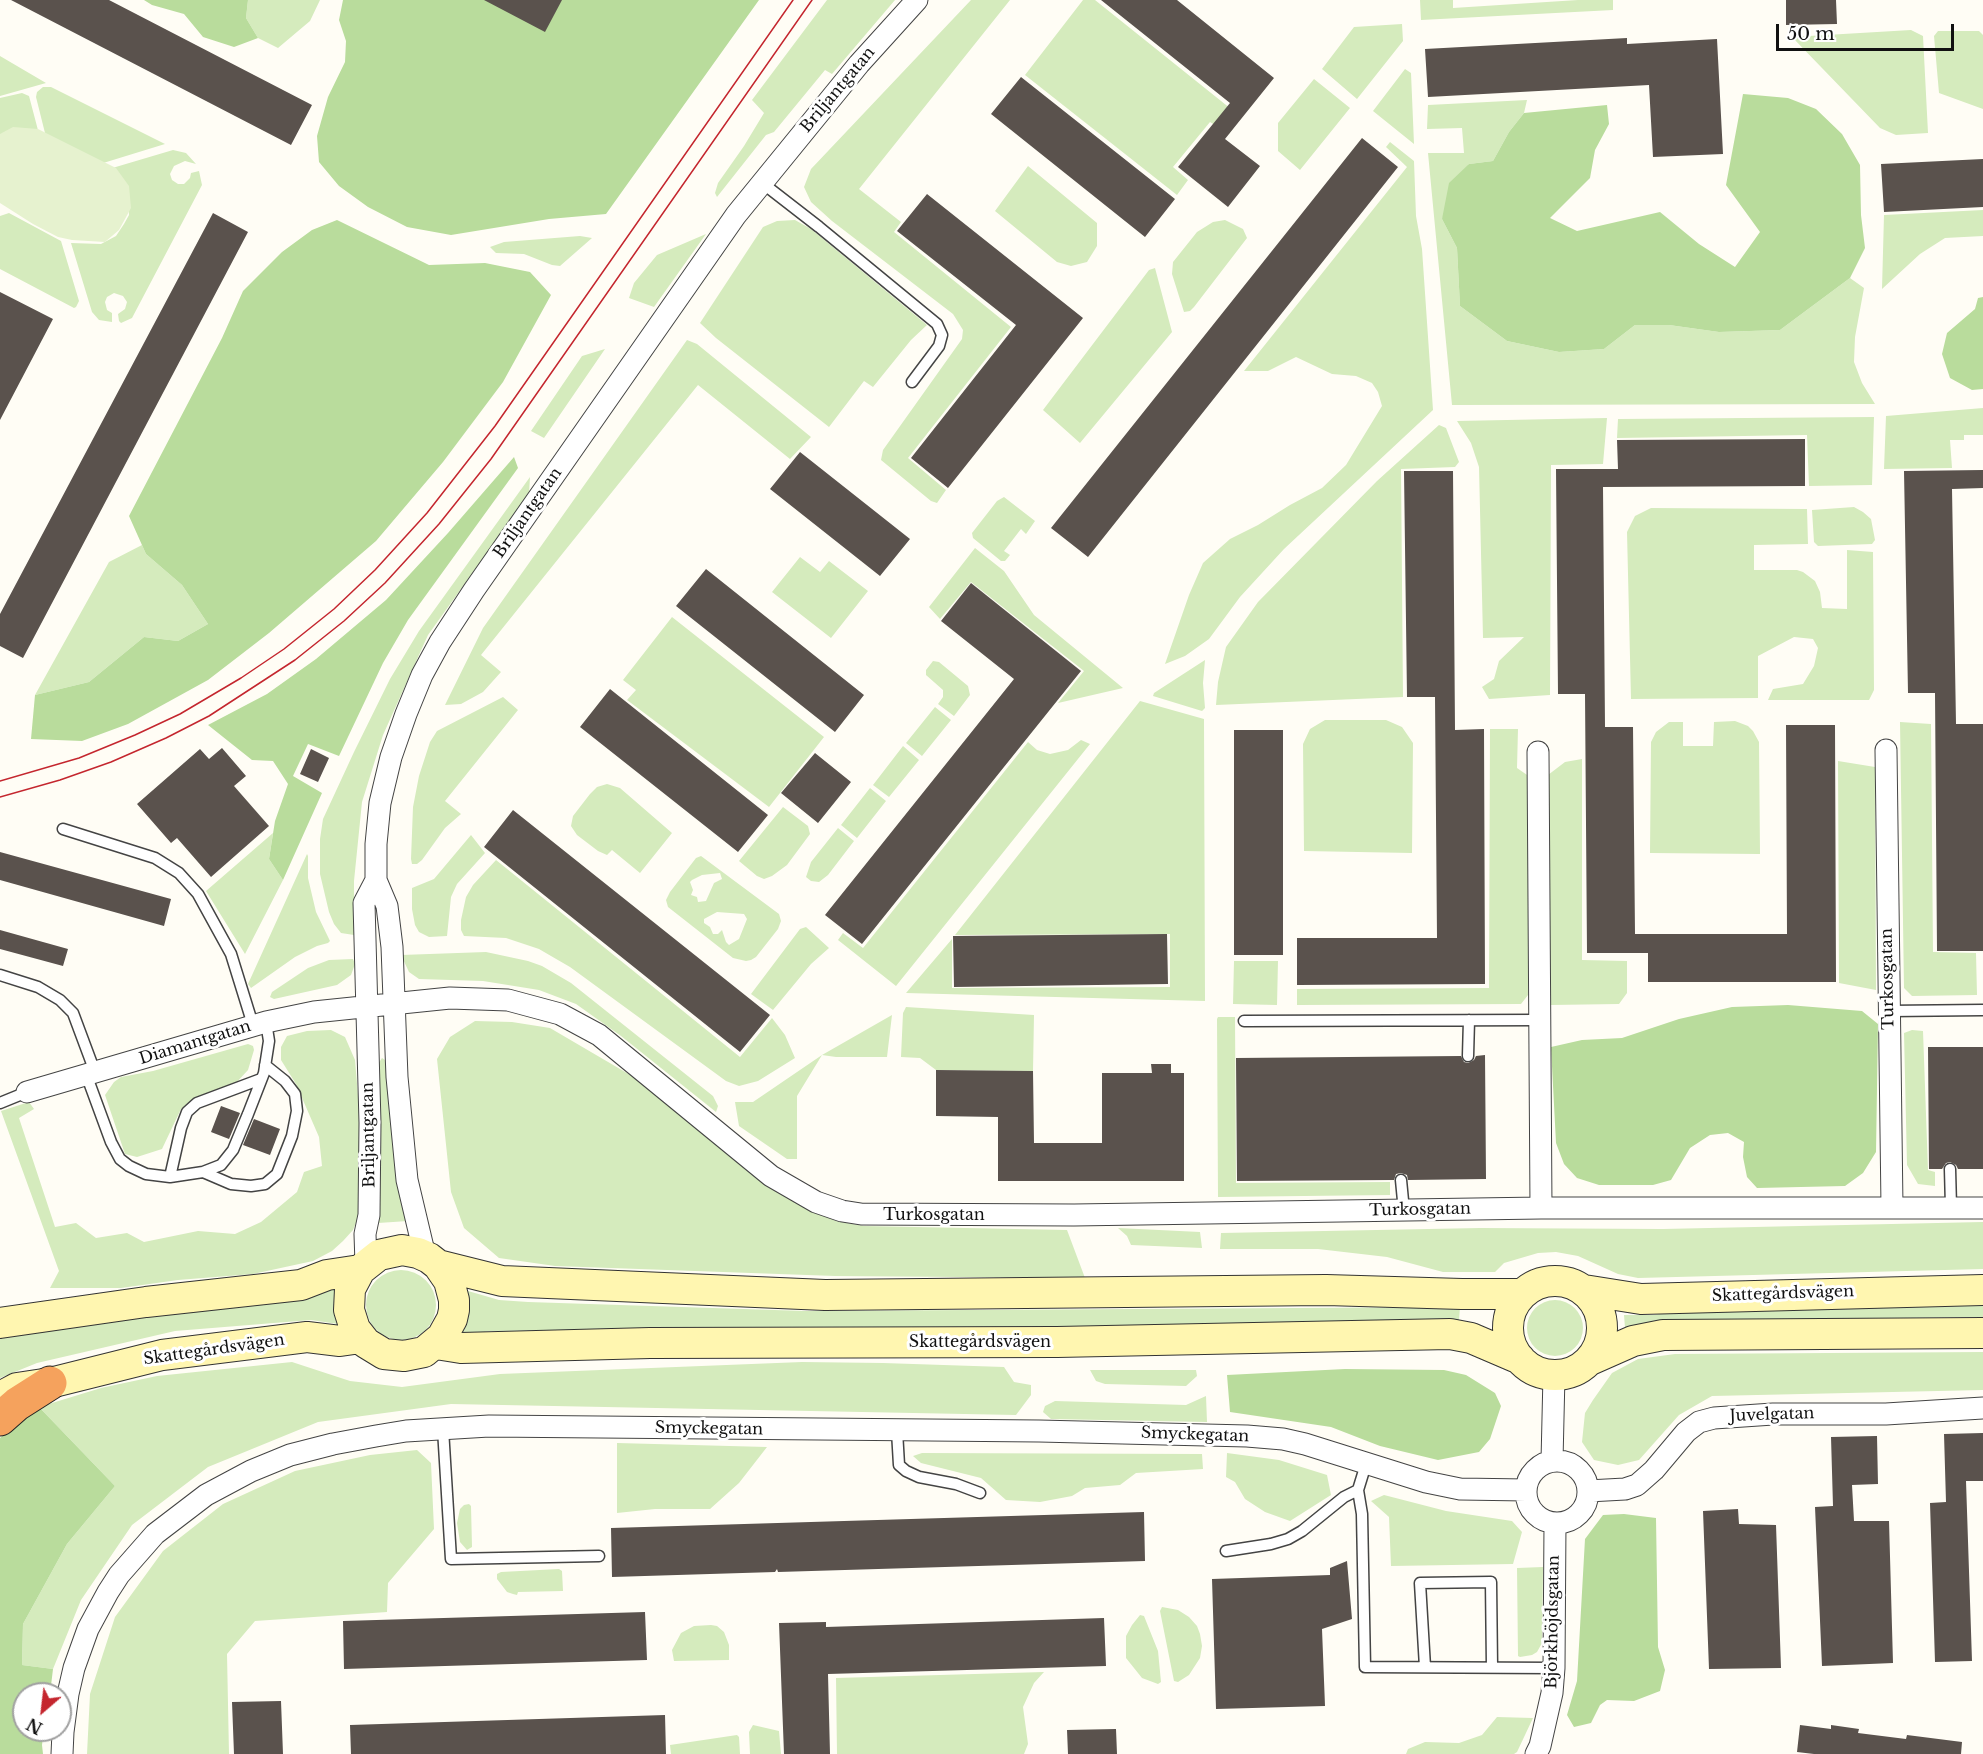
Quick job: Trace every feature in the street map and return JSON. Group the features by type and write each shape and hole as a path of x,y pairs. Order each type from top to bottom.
{"highway":[{"path":"0,1419 17,1404 50,1383"}],"street":[{"name":"Briljantgatan","path":"431,1260 407,1180 397,1077 392,947 387,906 376,880 376,844 380,803 391,757 422,675 440,642 474,590 736,215 859,64 916,0"},
{"name":"Turkosgatan","path":"1886,750 1892,1207"},
{"path":"1538,752 1541,1208"},
{"name":"Briljantgatan","path":"363,1267 369,1215 370,1123 364,903 376,880"},
{"name":"Turkosgatan","path":"394,1003 450,998 508,1000 560,1014 599,1035 771,1176 816,1202 842,1211 861,1214 970,1215 1541,1208 1983,1208"},
{"path":"366,1005 394,1003"},
{"name":"Diamantgatan","path":"27,1092 259,1024 314,1012 366,1005"},
{"name":"Skattegårdsvägen","path":"0,1323 146,1302 301,1285 327,1275 363,1267 379,1255 394,1251 410,1251 431,1260 502,1281 825,1295 1314,1290 1522,1294 1536,1285 1552,1281 1569,1282 1584,1290 1641,1299 1983,1290"},
{"path":"431,1260 449,1281 453,1290 454,1310 448,1329 436,1344"},
{"path":"361,1338 351,1320 348,1299 354,1279 363,1267"},
{"path":"1584,1290 1597,1305 1602,1324 1599,1343 1590,1360"},
{"path":"1520,1359 1514,1351 1508,1331 1511,1311 1522,1294"},
{"path":"1552,1461 1554,1375 1570,1372 1590,1360 1634,1341 1663,1335 1983,1333"},
{"name":"Skattegårdsvägen","path":"0,1397 17,1388 50,1383 162,1355 307,1337 340,1341 361,1338 377,1351 397,1356 418,1354 436,1344 460,1348 650,1342 1057,1342 1450,1334 1471,1338 1520,1359 1535,1370 1554,1375"},
{"name":"Juvelgatan","path":"1588,1491 1625,1489 1637,1485 1654,1470 1686,1432 1699,1422 1714,1418 1773,1414 1886,1413 1983,1408"},
{"name":"Smyckegatan","path":"63,1754 63,1732 68,1694 74,1668 88,1629 103,1600 136,1554 167,1523 226,1484 290,1455 376,1436 406,1431 500,1426 1050,1431 1247,1436 1283,1439 1305,1444 1426,1482 1460,1489 1526,1490"},
{"path":"1552,1461 1565,1462 1577,1468 1585,1478 1588,1491 1586,1503 1579,1514 1568,1521 1555,1523 1544,1520 1534,1513 1528,1502 1526,1490 1528,1480 1542,1465 1552,1461"},
{"name":"Björkhöjdsgatan","path":"1536,1754 1549,1712 1554,1668 1555,1523"}],"lane":[{"path":"761,182 819,226 937,324 942,335 939,346 912,382"},
{"path":"0,975 38,987 60,999 73,1013 111,1142 120,1159 129,1167 146,1174 170,1177 203,1172 221,1166 233,1150 261,1079 269,1041 259,1024 231,954 198,894 179,873 155,858 63,829"},
{"path":"1889,1011 1983,1010"},
{"path":"1468,1056 1469,1020"},
{"path":"1244,1021 1538,1020"},
{"path":"203,1172 231,1184 251,1186 265,1184 277,1174 292,1136 297,1111 295,1094 285,1081 265,1065"},
{"path":"170,1177 181,1128 188,1112 197,1103 261,1079"},
{"path":"0,1103 27,1092"},
{"path":"1950,1169 1951,1207"},
{"path":"1401,1180 1404,1211"},
{"path":"443,1429 451,1559 599,1556"},
{"path":"897,1431 899,1465 906,1472 919,1477 956,1484 980,1493"},
{"path":"1366,1464 1358,1490 1362,1514 1365,1667 1554,1668"},
{"path":"1227,1551 1288,1539 1302,1531 1344,1497 1358,1490"},
{"path":"1425,1667 1420,1583 1491,1582 1492,1667"}],"green space":[{"path":"144,0 248,0 246,18 258,38 234,47 203,37 184,14 152,5"},
{"path":"248,0 320,0 310,21 278,48 258,38 246,18"},
{"path":"343,0 759,0 606,214 549,219 451,235 407,227 368,207 339,186 319,162 317,136 328,97 345,62 346,41 339,20"},
{"path":"827,0 895,0 832,74 825,70 774,132 766,135 717,197 715,193 718,183 764,113 752,100"},
{"path":"971,0 1010,0 859,189 901,222 894,232 1011,327 908,458 946,490 937,503 931,501 881,460 883,450 962,339 963,330 953,314 832,221 811,202 804,187 811,169"},
{"path":"1083,0 1095,0 1241,117 1229,134 1210,122 1173,167 1188,180 1177,195 1025,75"},
{"path":"1420,0 1453,0 1453,8 1613,0 1613,10 1421,20"},
{"path":"1402,24 1403,41 1357,99 1322,69 1354,27"},
{"path":"1911,30 1923,36 1928,133 1896,135 1880,128 1792,37"},
{"path":"1938,31 1979,31 1983,35 1983,109 1939,93 1934,36"},
{"path":"0,56 46,83 0,96"},
{"path":"1405,69 1411,73 1414,144 1373,111"},
{"path":"1314,79 1350,108 1300,170 1278,151 1278,123"},
{"path":"43,87 51,87 165,144 100,164 46,137 36,97 37,92"},
{"path":"22,93 29,96 39,134 0,141 0,98"},
{"path":"1743,94 1788,98 1816,109 1842,134 1860,165 1861,215 1865,248 1850,278 1780,330 1719,332 1669,325 1635,325 1604,349 1559,352 1507,341 1460,306 1457,248 1442,219 1449,183 1469,164 1493,161 1509,132 1524,113 1607,105 1609,124 1595,150 1590,178 1550,218 1577,231 1660,212 1699,244 1735,267 1760,232 1726,185"},
{"path":"1527,100 1524,113 1509,132 1493,161 1469,164 1442,219 1457,248 1460,306 1507,341 1559,352 1604,349 1635,325 1669,325 1719,332 1780,330 1850,278 1864,288 1855,337 1854,362 1862,383 1875,404 1452,405 1428,153 1464,153 1462,128 1427,129 1428,105"},
{"path":"13,127 38,129 116,168 129,186 131,208 119,230 105,242 58,237 0,203 0,134"},
{"path":"1390,142 1414,161 1416,216 1422,249 1433,410 1284,549 1240,597 1209,639 1185,656 1165,664 1189,595 1203,563 1230,539 1322,488 1346,465 1382,406 1378,392 1372,383 1356,376 1332,374 1296,357 1268,371 1244,371 1407,167 1386,147"},
{"path":"173,150 186,153 196,164 185,161 174,166 170,174 172,180 178,184 184,184 190,178 191,173 199,171 202,185 132,318 121,323 119,321 118,314 125,309 127,302 123,296 114,293 107,297 105,302 107,310 112,313 112,322 99,320 92,312 71,243 101,244 116,236 129,215 128,199 109,169"},
{"path":"1028,166 1097,223 1097,246 1087,262 1071,266 1057,262 995,211"},
{"path":"1983,210 1983,236 1945,238 1920,254 1882,289 1884,215"},
{"path":"9,213 61,241 79,301 76,307 0,269 0,216"},
{"path":"337,220 429,265 485,263 530,272 551,295 503,382 443,462 376,541 269,633 208,680 128,724 82,741 31,739 35,695 89,682 144,637 178,641 208,624 182,585 146,554 129,516 222,338 243,291 282,252 312,230"},
{"path":"795,220 811,229 927,325 911,340 873,387 864,381 829,427 700,323 763,227 777,221"},
{"path":"1225,220 1243,229 1247,238 1194,307 1184,312 1172,274 1173,262 1197,232 1213,222"},
{"path":"706,234 654,307 629,298 634,283 657,255"},
{"path":"580,236 592,238 560,266 524,254 496,253 490,247 504,242"},
{"path":"1155,268 1172,332 1080,443 1043,410 1149,270"},
{"path":"1983,297 1983,389 1972,390 1950,378 1942,354 1947,333 1975,309 1978,298"},
{"path":"687,340 697,344 811,437 790,459 698,385 481,655 501,672 483,692 461,704 445,705 483,628"},
{"path":"605,349 544,438 531,431 582,356"},
{"path":"1983,408 1983,435 1964,435 1964,440 1950,440 1952,468 1884,469 1886,416"},
{"path":"1874,417 1872,485 1809,486 1807,435 1617,438 1618,419"},
{"path":"1607,418 1603,464 1551,465 1550,695 1489,699 1482,687 1494,679 1499,661 1524,637 1483,638 1479,467 1471,443 1457,421"},
{"path":"1439,425 1446,428 1459,462 1455,467 1401,469 1403,697 1216,705 1218,682 1226,647 1258,602 1377,481"},
{"path":"514,457 518,468 408,620 383,663 339,756 308,744 293,776 322,793 283,880 269,859 275,821 288,784 273,761 252,760 208,725 267,694 316,659 386,600"},
{"path":"530,477 529,494 428,635 383,735 362,802 354,881 354,935 341,933 329,912 320,874 320,839 323,819 390,679 419,631"},
{"path":"1004,497 1035,521 1026,534 1021,529 1004,551 1010,555 1005,561 1001,561 973,538 972,533 997,501"},
{"path":"1854,507 1871,519 1875,540 1872,544 1818,546 1814,542 1812,510"},
{"path":"1651,508 1807,509 1808,544 1754,545 1754,570 1803,572 1815,581 1820,592 1822,608 1847,609 1847,550 1873,552 1874,690 1869,700 1768,700 1773,689 1803,684 1814,666 1818,648 1813,639 1794,637 1758,656 1758,698 1631,699 1627,532 1635,516"},
{"path":"142,545 146,554 182,585 208,624 178,641 144,637 89,682 35,695 109,562"},
{"path":"975,548 1004,571 1034,615 1123,688 1058,703 1084,671 971,582 940,619 929,607"},
{"path":"800,557 820,572 829,561 868,591 831,638 772,592"},
{"path":"672,617 824,737 769,807 627,700 636,690 623,680"},
{"path":"1205,660 1203,683 1205,708 1202,711 1153,696 1154,693"},
{"path":"933,661 939,662 968,686 970,695 954,716 938,704 943,697 943,690 926,675 926,670"},
{"path":"503,697 518,710 445,801 461,814 445,828 422,860 417,864 412,864 413,807 419,776 430,742 437,731"},
{"path":"1140,701 1204,719 1205,1001 906,993 952,939 952,988 1170,987 1170,934 955,935"},
{"path":"935,707 951,720 922,756 906,743"},
{"path":"1325,720 1386,720 1402,727 1413,743 1412,853 1304,851 1303,744 1310,729"},
{"path":"1735,721 1748,726 1759,742 1760,854 1650,853 1651,742 1656,732 1669,722 1683,722 1683,746 1713,746 1714,722"},
{"path":"1900,722 1931,724 1933,952 1976,953 1977,995 1912,996 1904,988"},
{"path":"1490,729 1518,729 1517,768 1530,777 1528,995 1521,1004 1297,1005 1297,989 1489,988"},
{"path":"1081,740 1090,744 896,986 838,940 843,933 863,948 1028,742 1037,750 1050,754 1068,750"},
{"path":"903,746 919,760 889,797 873,785"},
{"path":"1582,759 1582,960 1627,961 1627,993 1619,1004 1550,1005 1548,775 1565,762"},
{"path":"1838,761 1875,767 1876,990 1839,983"},
{"path":"607,784 620,788 672,833 640,873 612,850 607,855 598,851 577,835 571,826 573,816 590,794 597,787"},
{"path":"870,788 886,801 857,838 841,825"},
{"path":"783,807 808,826 810,834 787,865 764,879 739,861"},
{"path":"838,828 854,841 828,875 819,882 811,881 806,877 811,862"},
{"path":"273,833 269,859 283,880 245,954 206,891"},
{"path":"471,835 485,853 457,884 451,897 447,936 429,937 419,932 415,925 412,888 434,879"},
{"path":"307,854 308,878 316,912 330,941 295,957 251,988 248,984"},
{"path":"701,856 779,914 781,921 778,929 756,957 751,960 733,958 668,907 666,900 670,892 696,858","holes":["720,873 722,879 714,883 706,901 698,902 697,897 691,895 693,890 690,882 702,875","717,912 744,914 747,919 739,939 729,945 722,930 718,934 713,934 710,927 704,923 704,919"]},
{"path":"496,860 740,1057 772,1018 785,1035 795,1058 758,1081 739,1086 726,1081 570,967 539,949 506,938 464,936 461,930 461,920 466,897 473,885"},
{"path":"806,927 829,948 811,964 773,1010 751,994 800,929"},
{"path":"486,952 542,966 571,983 713,1096 718,1106 716,1112 621,1036 576,1004 539,990 483,981 419,979 409,972 401,955"},
{"path":"353,959 355,964 351,975 337,985 274,999 270,997 272,992 308,968 329,960"},
{"path":"1234,961 1278,961 1277,1005 1233,1004"},
{"path":"1788,1005 1862,1011 1878,1024 1876,1152 1863,1173 1845,1186 1757,1188 1747,1177 1743,1157 1744,1142 1728,1133 1710,1135 1690,1148 1671,1180 1653,1185 1599,1185 1577,1178 1564,1164 1556,1143 1551,1047 1582,1040 1622,1038 1679,1019 1732,1007"},
{"path":"906,1007 1034,1015 1033,1071 936,1070 920,1058 901,1057 903,1013"},
{"path":"892,1015 887,1057 822,1055"},
{"path":"1218,1017 1235,1017 1236,1183 1390,1182 1390,1195 1218,1197"},
{"path":"475,1021 512,1022 550,1028 632,1076 800,1205 836,1221 864,1226 1067,1230 1085,1278 835,1276 555,1266 499,1258 464,1228 451,1192 437,1059 450,1037"},
{"path":"331,1030 345,1037 355,1060 361,1131 363,1179 358,1218 353,1230 343,1241 332,1251 313,1261 253,1274 178,1280 121,1288 50,1288 59,1271 1,1111 29,1102 34,1109 19,1118 55,1227 76,1223 96,1238 127,1233 144,1242 198,1231 235,1234 261,1222 297,1192 304,1172 322,1166 319,1137 296,1084 281,1060 281,1047 287,1036 307,1031"},
{"path":"1912,1030 1923,1031 1928,1170 1935,1172 1935,1186 1918,1184 1907,1165 1904,1033"},
{"path":"248,1044 253,1046 254,1050 248,1070 236,1083 187,1104 181,1109 162,1149 137,1157 125,1154 105,1095 114,1082 121,1077 153,1071"},
{"path":"822,1055 797,1096 797,1159 787,1159 739,1126 735,1102 753,1102"},
{"path":"382,1058 391,1064 408,1221 378,1223 378,1064"},
{"path":"1983,1222 1983,1269 1638,1278 1618,1274 1578,1256 1556,1252 1538,1253 1504,1263 1495,1272 1443,1272 1387,1257 1318,1249 1220,1249 1221,1233 1480,1228 1663,1229"},
{"path":"1118,1228 1200,1232 1202,1248 1131,1245 1127,1236"},
{"path":"408,1270 421,1276 430,1285 434,1291 436,1305 434,1319 426,1330 415,1338 394,1340 376,1330 368,1319 366,1298 376,1280 387,1272"},
{"path":"338,1288 338,1324 311,1320 175,1331 37,1363 0,1378 0,1333"},
{"path":"468,1291 499,1300 528,1302 805,1311 1460,1307 1459,1320 1099,1326 491,1331 464,1335 461,1331"},
{"path":"1550,1300 1560,1300 1575,1308 1581,1317 1583,1328 1581,1339 1575,1348 1560,1356 1550,1356 1539,1351 1532,1344 1527,1333 1527,1323 1532,1312 1539,1305"},
{"path":"1983,1304 1983,1317 1667,1321 1625,1328 1624,1315 1653,1315 1678,1311"},
{"path":"1983,1352 1983,1390 1712,1396 1679,1415 1639,1460 1618,1465 1594,1460 1582,1442 1585,1413 1593,1400 1612,1373 1638,1359 1675,1354"},
{"path":"292,1362 350,1381 402,1387 500,1374 802,1362 1004,1367 1014,1382 1031,1385 1031,1395 1016,1415 451,1404 318,1422 208,1467 132,1525 81,1600 53,1669 22,1665 23,1624 67,1544 115,1486 39,1407 101,1388 157,1376"},
{"path":"1345,1369 1444,1370 1466,1375 1495,1393 1501,1406 1490,1439 1479,1452 1438,1460 1380,1446 1331,1427 1230,1412 1227,1375"},
{"path":"1090,1370 1196,1370 1197,1376 1186,1386 1105,1384 1096,1381"},
{"path":"1206,1396 1207,1422 1051,1419 1043,1412 1045,1406 1055,1401 1186,1405"},
{"path":"39,1407 115,1486 67,1544 23,1624 22,1665 53,1669 51,1682 12,1682 12,1742 42,1742 43,1754 0,1754 0,1438 18,1421"},
{"path":"617,1443 767,1447 739,1483 710,1509 655,1509 617,1513"},
{"path":"417,1450 431,1463 434,1529 388,1583 387,1612 255,1621 227,1654 229,1754 87,1754 90,1694 115,1617 163,1551 223,1504 295,1471 370,1455"},
{"path":"922,1453 1202,1454 1203,1469 1136,1473 1120,1485 1085,1488 1072,1496 1040,1502 1006,1500 981,1478 921,1463 913,1456"},
{"path":"1227,1453 1279,1460 1327,1475 1331,1495 1290,1521 1265,1512 1245,1499 1235,1482 1226,1477"},
{"path":"1384,1495 1446,1511 1512,1521 1522,1532 1513,1564 1391,1566 1389,1517 1371,1501"},
{"path":"469,1504 471,1506 472,1547 467,1550 460,1542 457,1523 460,1509"},
{"path":"1624,1514 1656,1518 1658,1647 1665,1670 1660,1691 1634,1701 1607,1700 1600,1705 1591,1723 1574,1727 1567,1715 1577,1681 1585,1539 1603,1515"},
{"path":"1543,1567 1542,1643 1537,1652 1520,1657 1518,1656 1517,1568"},
{"path":"559,1569 562,1571 563,1591 518,1592 517,1595 507,1592 497,1579 497,1574 501,1572"},
{"path":"1162,1607 1178,1610 1189,1617 1197,1626 1200,1634 1202,1646 1200,1658 1189,1675 1178,1682 1174,1681 1160,1611"},
{"path":"1140,1615 1144,1616 1158,1651 1161,1682 1158,1684 1142,1678 1126,1658 1126,1636"},
{"path":"694,1626 717,1626 724,1632 729,1645 729,1660 674,1661 672,1650 681,1633"},
{"path":"1044,1672 1034,1683 1023,1707 1028,1744 1024,1754 837,1754 836,1678"},
{"path":"1497,1717 1533,1718 1514,1754 1406,1754 1408,1749 1425,1742 1459,1743 1482,1735"},
{"path":"753,1725 779,1731 781,1754 750,1754 749,1732"},
{"path":"737,1735 740,1754 671,1754 670,1745"}],"building":[{"path":"11,0 109,0 312,105 291,145"},
{"path":"484,0 562,0 545,32"},
{"path":"1101,0 1177,0 1274,78 1225,139 1260,166 1228,207 1178,167 1230,103"},
{"path":"1786,0 1836,0 1837,24 1786,25"},
{"path":"1627,38 1627,44 1717,39 1723,154 1653,157 1649,85 1428,97 1425,49"},
{"path":"1021,77 1175,199 1145,237 991,114"},
{"path":"1362,138 1398,167 1088,557 1051,528"},
{"path":"1983,159 1983,207 1884,212 1881,164"},
{"path":"927,194 1083,318 948,488 911,458 1016,325 897,231"},
{"path":"213,213 248,232 23,658 0,646 0,614"},
{"path":"0,292 53,319 0,420"},
{"path":"1805,439 1805,486 1603,487 1605,727 1633,727 1635,934 1787,934 1786,725 1835,725 1836,982 1648,982 1648,953 1587,953 1585,694 1558,694 1556,469 1618,469 1617,440"},
{"path":"800,452 910,539 880,576 770,489"},
{"path":"1983,470 1983,488 1952,489 1956,724 1983,724 1983,951 1937,951 1935,693 1908,693 1904,471"},
{"path":"1404,471 1453,471 1455,730 1484,729 1485,984 1297,985 1297,938 1437,938 1435,697 1407,697"},
{"path":"706,569 864,695 835,732 676,606"},
{"path":"971,583 1081,671 862,944 825,915 1014,679 941,621"},
{"path":"610,689 768,815 738,852 580,727"},
{"path":"1234,730 1283,730 1283,955 1234,955"},
{"path":"222,748 246,776 234,786 269,826 211,877 177,838 171,843 137,804 200,749 209,759"},
{"path":"311,749 329,758 318,782 300,774"},
{"path":"815,753 851,782 818,823 781,793"},
{"path":"513,810 770,1015 740,1052 484,847"},
{"path":"0,852 171,899 164,926 0,880"},
{"path":"0,930 68,949 63,966 0,949"},
{"path":"1167,934 1168,984 954,987 953,936"},
{"path":"1928,1047 1983,1047 1983,1169 1958,1169 1950,1162 1946,1163 1942,1169 1929,1169"},
{"path":"1485,1055 1486,1179 1408,1180 1407,1175 1401,1173 1396,1174 1394,1180 1237,1181 1236,1058 1461,1056 1464,1062 1468,1063 1476,1056"},
{"path":"1151,1064 1171,1064 1171,1073 1184,1073 1184,1181 998,1181 998,1117 936,1116 936,1070 1033,1071 1034,1143 1102,1143 1102,1073 1152,1073"},
{"path":"221,1106 240,1113 229,1139 211,1132"},
{"path":"254,1119 280,1129 270,1155 243,1145"},
{"path":"1983,1433 1983,1481 1966,1481 1972,1661 1935,1662 1930,1503 1946,1502 1944,1434"},
{"path":"1877,1436 1878,1484 1852,1485 1854,1521 1889,1521 1893,1663 1822,1666 1815,1507 1833,1506 1831,1437"},
{"path":"1738,1509 1739,1524 1776,1525 1781,1668 1709,1669 1703,1511"},
{"path":"1144,1512 1145,1561 778,1572 777,1569 775,1572 612,1577 611,1528"},
{"path":"1347,1561 1352,1619 1322,1629 1325,1706 1216,1709 1212,1579 1330,1575 1330,1568"},
{"path":"645,1612 647,1660 344,1669 343,1621"},
{"path":"1104,1618 1106,1666 828,1674 830,1754 784,1754 779,1623 826,1622 826,1627"},
{"path":"281,1701 283,1754 234,1754 232,1702"},
{"path":"665,1715 666,1754 351,1754 350,1725"},
{"path":"1800,1725 1831,1729 1831,1725 1859,1729 1858,1733 1906,1739 1907,1735 1962,1742 1961,1754 1797,1752"},
{"path":"1116,1729 1117,1754 1068,1754 1067,1730"}],"tram line":[{"path":"0,781 79,758 180,714 241,678 284,649 334,609 375,570 427,513 495,426 793,0"},
{"path":"0,797 60,780 111,762 209,716 295,660 344,621 385,583 439,524 491,459 812,0"}]}
